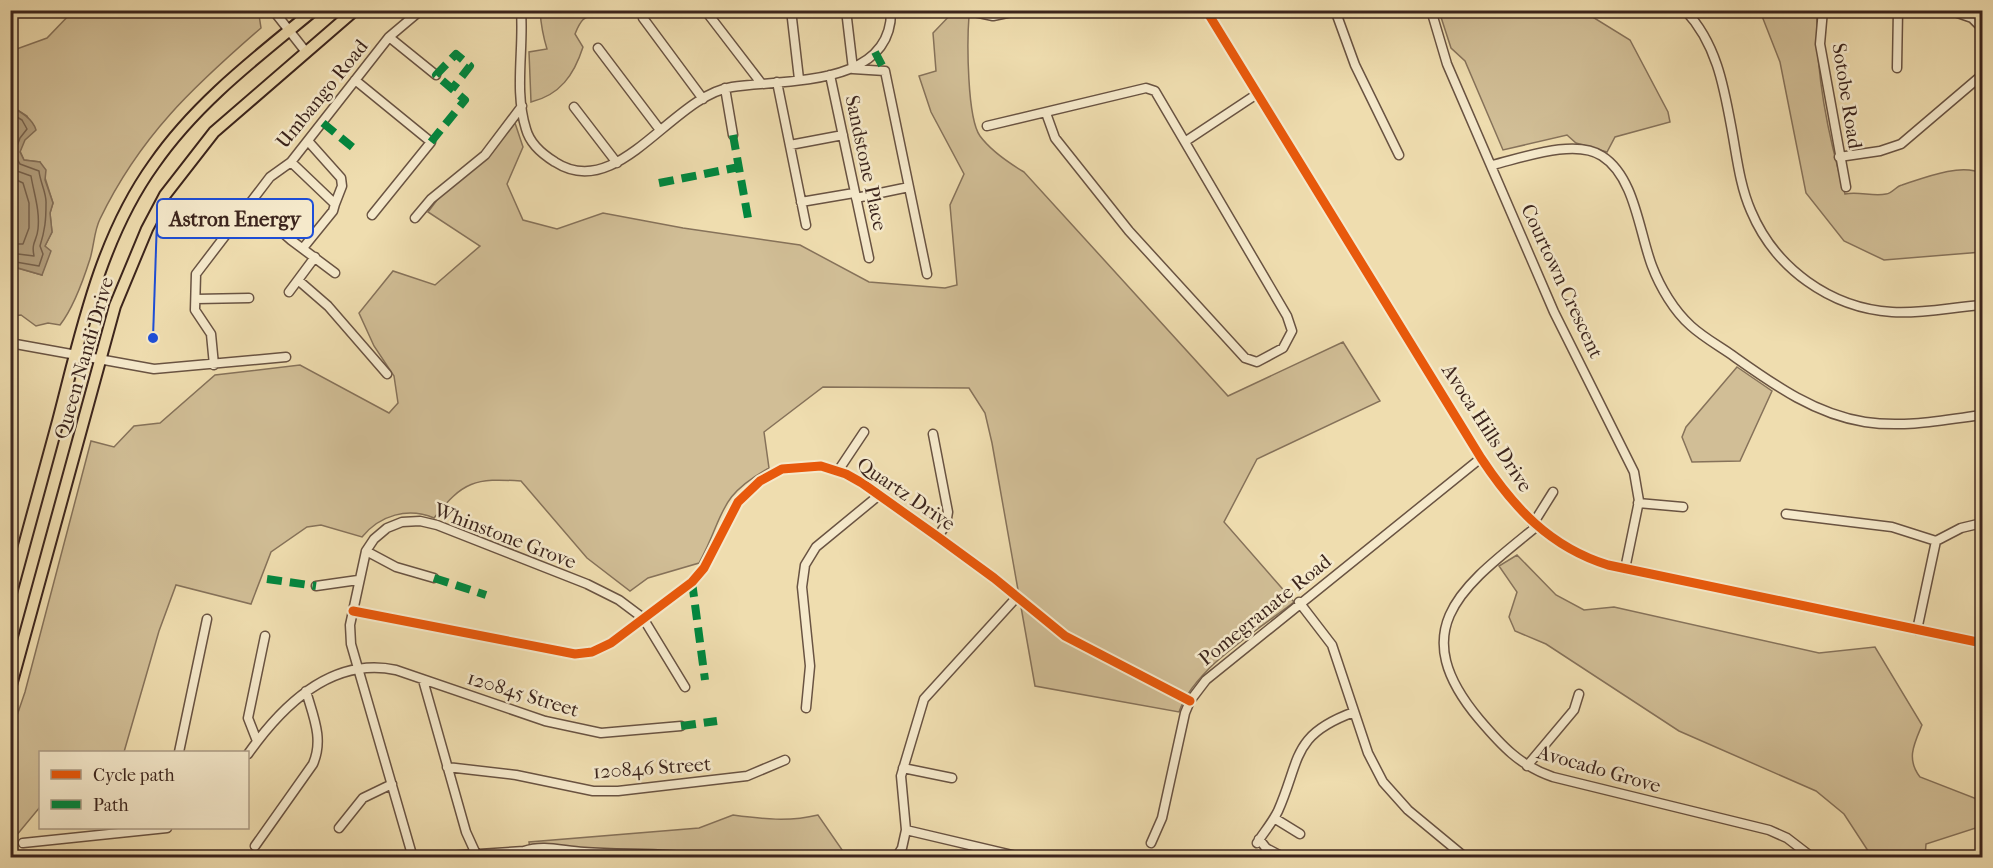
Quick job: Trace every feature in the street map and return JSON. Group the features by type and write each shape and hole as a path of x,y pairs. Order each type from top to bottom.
{"main road":[{"name":"Queen Nandi Drive","path":"10,597 73,354 114,235 147,174 185,124 314,10"},
{"name":"Queen Nandi Drive","path":"10,689 99,361 122,286 147,229 165,195 214,132 355,10"}],"street":[{"path":"273,10 306,52"},
{"name":"Umbango Road","path":"196,299 197,271 275,174 291,162 389,37 421,10"},
{"path":"521,10 522,106 526,129 534,146 560,165 570,170 592,172 617,163 703,99 725,88 830,75 853,69 872,57 881,44 889,24 891,10"},
{"path":"705,10 761,83"},
{"path":"791,10 799,79"},
{"path":"846,10 853,69"},
{"path":"965,10 993,16 1022,10"},
{"name":"Avoca Hills Drive","path":"1206,10 1481,458 1497,483 1534,525 1586,558 1625,569 1983,643"},
{"path":"1335,10 1355,65 1399,155"},
{"name":"Courtown Crescent","path":"1431,10 1447,64 1554,312 1629,458 1638,488 1638,503 1625,569"},
{"path":"1685,10 1701,30 1717,62 1738,167 1751,212 1763,234 1790,268 1803,280 1828,295 1869,309 1910,313 1983,305"},
{"name":"Sotobe Road","path":"1823,10 1820,44 1846,187"},
{"path":"1897,68 1898,10"},
{"path":"1949,10 1972,18 1983,28"},
{"path":"643,18 703,99"},
{"path":"389,37 436,75"},
{"path":"598,48 660,130"},
{"path":"853,69 885,71 927,274"},
{"name":"Sandstone Place","path":"830,75 869,258"},
{"path":"355,80 431,142 372,215"},
{"path":"777,82 806,225"},
{"path":"1839,157 1880,151 1901,144 1981,82"},
{"path":"725,88 733,135"},
{"path":"987,126 1149,88 1159,95 1292,327 1291,336 1283,348 1260,362 1251,362 1245,358 1129,231 1055,138 1046,113"},
{"path":"1186,141 1257,94"},
{"path":"415,218 431,199 485,155 522,106"},
{"path":"574,107 617,163"},
{"path":"790,146 843,135"},
{"path":"303,248 333,211 342,186 341,178 308,141"},
{"path":"1492,165 1574,148 1601,155 1619,172 1627,188 1652,267 1677,311 1691,327 1765,378 1822,411 1864,422 1891,424 1983,415"},
{"path":"291,162 335,204"},
{"path":"801,202 909,187"},
{"path":"251,205 335,273"},
{"path":"289,292 315,257"},
{"path":"298,280 328,306 387,374"},
{"path":"214,365 211,334 195,310 196,299 249,298"},
{"path":"10,343 99,361 154,369 286,357"},
{"path":"838,471 864,432"},
{"path":"933,434 948,512 946,524 938,537"},
{"name":"Pomegranate Road","path":"1151,843 1162,818 1185,713 1190,701 1220,667 1481,458"},
{"name":"Quartz Drive","path":"353,611 575,654 602,649 699,574 738,502 760,481 782,469 821,466 838,471 938,537 1065,636 1190,701"},
{"name":"Avocado Grove","path":"1553,492 1534,525 1463,590 1448,619 1445,641 1446,660 1458,692 1505,748 1527,766 1553,777 1768,830 1787,838 1813,858"},
{"path":"806,708 810,666 802,588 805,565 816,547 878,496"},
{"path":"1638,503 1683,507"},
{"path":"1786,514 1892,527 1936,541 1961,528 1983,523"},
{"name":"Whinstone Grove","path":"415,858 407,837 350,635 358,580 366,551 374,538 395,524 411,521 427,523 605,592 643,618"},
{"path":"1917,630 1936,541"},
{"path":"366,551 396,567 434,578"},
{"path":"316,586 358,580"},
{"path":"896,858 902,848 906,830 901,787 903,768 919,711 927,694 1017,597"},
{"path":"1299,602 1332,645 1375,768 1390,793 1467,858"},
{"path":"643,618 685,687"},
{"path":"179,751 207,619"},
{"path":"257,741 248,718 265,636"},
{"path":"249,753 283,709 306,691 358,668"},
{"name":"120845 Street","path":"358,668 385,668 545,721 601,733 681,726"},
{"path":"423,680 466,832 476,854"},
{"path":"255,846 313,764 318,751 319,739 306,691"},
{"path":"1527,766 1574,710 1579,694"},
{"path":"1285,858 1266,849 1258,841 1274,818 1303,745 1326,724 1354,712"},
{"name":"120846 Street","path":"447,767 516,775 593,791 747,776 785,760"},
{"path":"903,768 952,778"},
{"path":"339,828 363,798 392,784"},
{"path":"1274,818 1300,834"},
{"path":"23,843 106,831 146,829"},
{"path":"906,830 1025,858"},
{"path":"415,858 524,851 538,846 584,852 667,853 701,858"}],"shaded area":[{"path":"254,10 259,15 261,28 191,92 170,114 132,162 98,224 90,259 78,294 60,325 48,323 36,326 21,315 11,316 10,266 42,275 45,246 52,232 50,213 53,203 40,162 24,160 20,151 30,122 27,116 11,106 11,51 47,38 73,11"},
{"path":"1469,10 1583,11 1630,40 1668,112 1670,122 1615,137 1607,152 1576,143 1567,135 1503,150 1465,61 1451,48 1439,11 1454,11 1464,15"},
{"path":"540,11 603,11 580,23 575,34 583,47 570,75 558,89 531,102 529,52 547,49"},
{"path":"954,11 969,16 970,97 980,136 1006,161 1024,172 1228,396 1343,342 1380,401 1257,459 1224,522 1294,602 1212,665 1198,680 1179,712 1035,686 992,443 985,413 969,388 823,387 764,432 769,468 739,488 730,498 699,563 648,578 630,591 587,558 521,481 505,480 481,482 462,489 434,518 414,513 395,515 377,523 362,537 321,525 307,527 271,552 251,604 176,585 159,631 124,751 39,751 39,808 11,842 11,733 25,692 91,441 114,447 134,426 160,423 215,375 300,365 389,413 398,403 394,376 374,346 359,313 393,271 435,285 480,246 428,212 443,192 486,158 515,123 523,147 507,184 523,220 557,229 603,213 683,228 800,245 869,282 945,288 957,285 950,205 964,174 931,112 919,76 936,71 933,33"},
{"path":"1760,11 1817,11 1820,80 1833,149 1845,194 1886,194 1900,186 1954,170 1974,171 1982,174 1982,252 1884,260 1844,241 1806,193 1780,62"},
{"path":"1737,367 1772,391 1740,461 1692,462 1682,437 1686,427"},
{"path":"1517,555 1556,595 1584,610 1614,607 1819,653 1875,647 1922,725 1912,758 1920,777 1982,801 1982,826 1926,844 1925,857 1872,857 1844,814 1816,791 1679,731 1546,644 1515,631 1509,617 1517,592 1499,566"},
{"path":"733,815 786,819 818,815 847,857 531,858 529,842 699,828"}],"water":[{"path":"10,106 26,116 36,130 25,140 20,152 24,160 40,162 46,170 45,180 53,203 50,213 52,232 45,246 51,251 42,275 11,266"}],"marked path":[{"path":"875,52 885,71"},
{"path":"431,142 465,100 436,75 456,54 470,66 452,89"},
{"path":"323,123 356,150"},
{"path":"733,135 748,218"},
{"path":"659,183 739,167"},
{"path":"434,578 486,595"},
{"path":"267,579 316,586"},
{"path":"692,582 705,680"},
{"path":"681,726 717,721"}],"cycle path":[{"path":"1206,10 1481,458 1520,509 1535,523 1568,548 1608,565 1982,643"},
{"path":"353,611 575,654 592,652 611,643 692,582 704,568 738,502 760,481 782,469 821,466 846,474 862,483 994,578 1065,636 1190,701"}],"place":[{"name":"Astron Energy","path":"153,338"}]}
